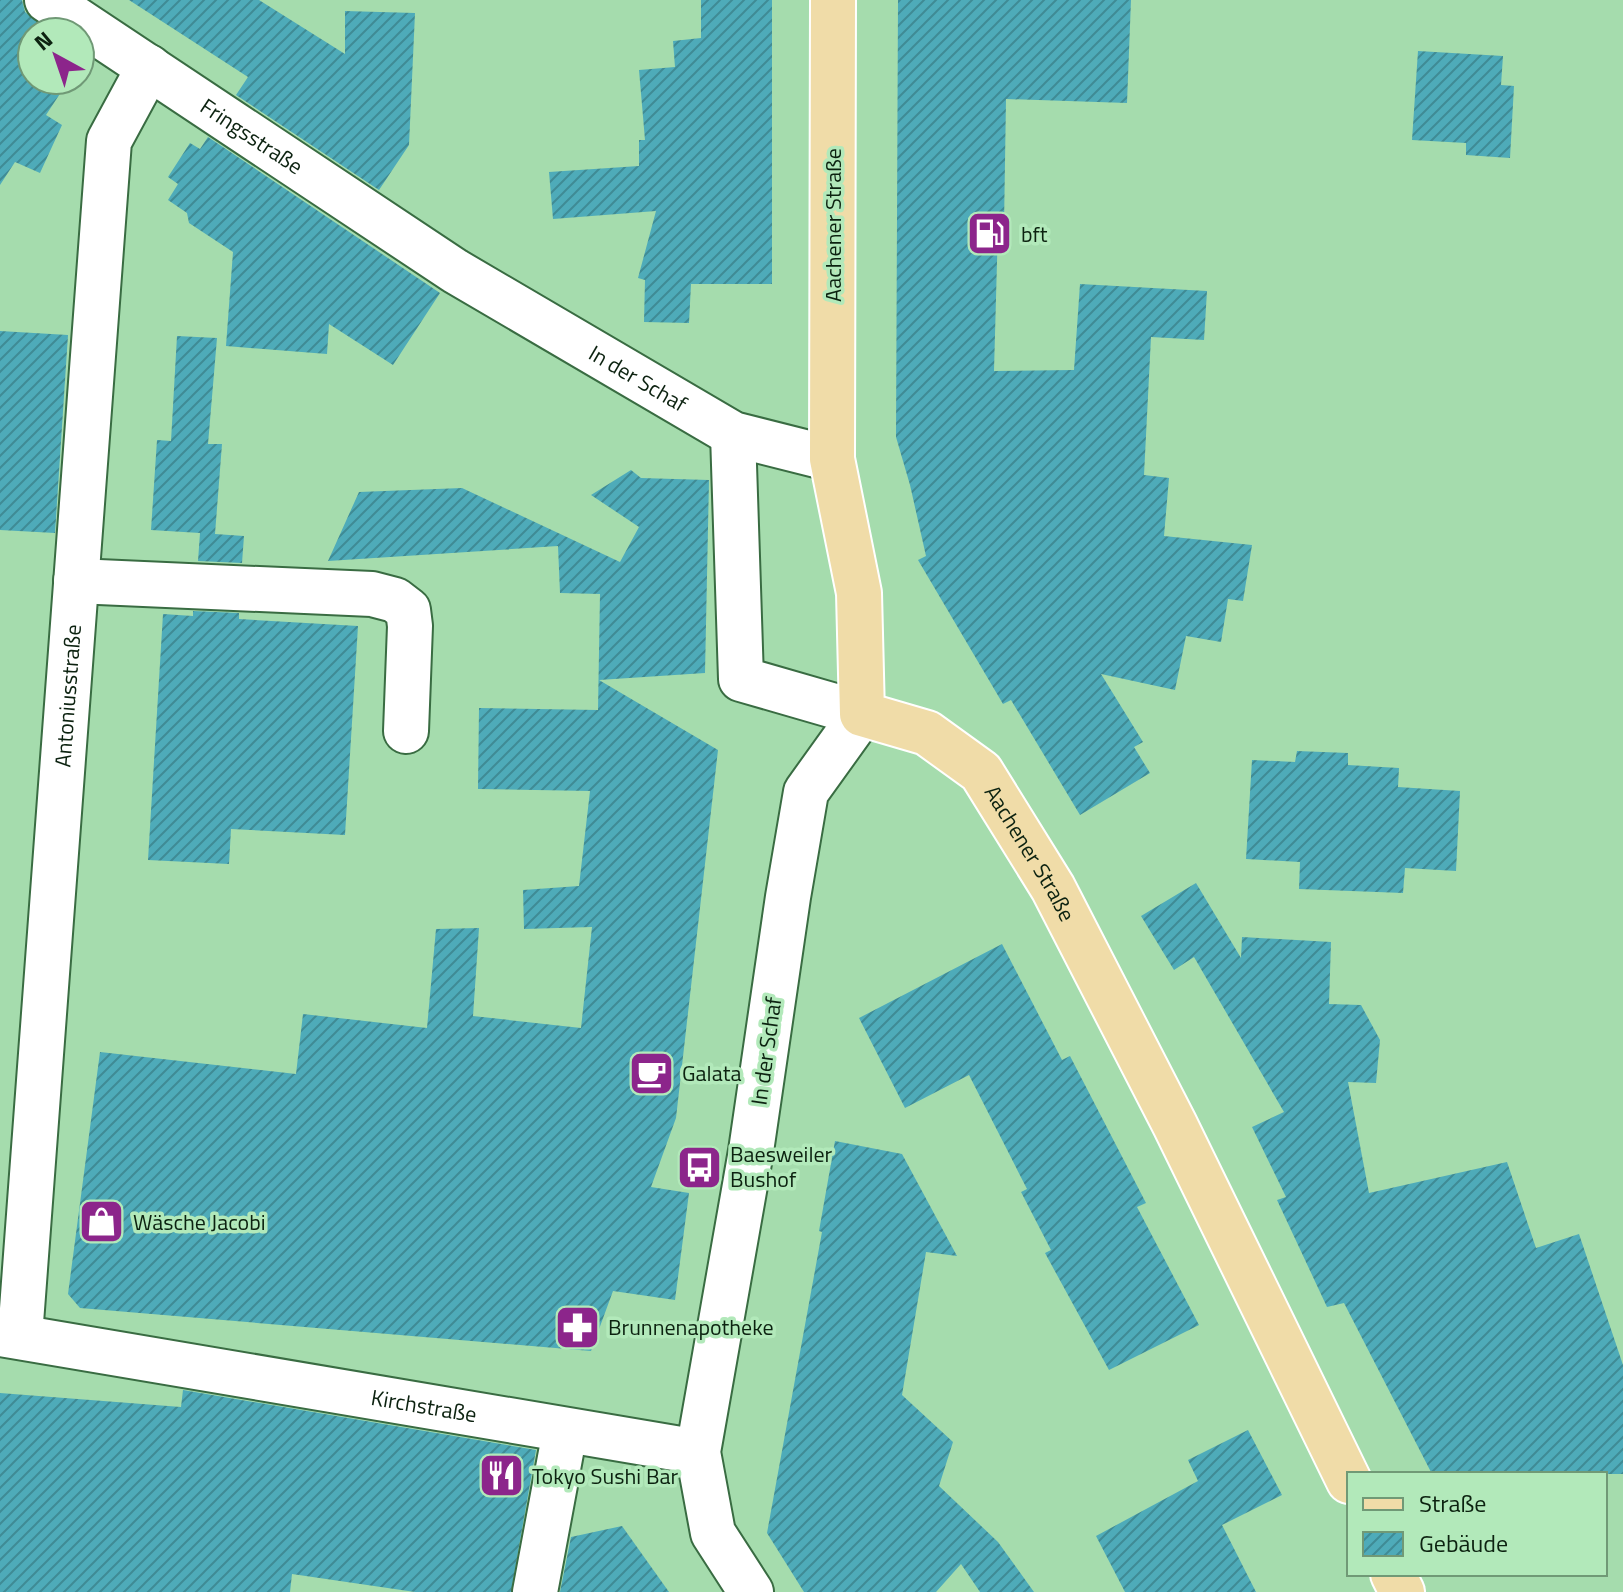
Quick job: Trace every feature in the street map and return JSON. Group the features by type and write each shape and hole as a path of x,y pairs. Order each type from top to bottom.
{"main road":[{"name":"Aachener Straße","path":"833,0 832,459 859,593 862,714 927,733 981,772 1053,888 1182,1139 1347,1477"}],"street":[{"name":"Fringsstraße","path":"47,0 455,271"},
{"name":"Antoniusstraße","path":"10,1335 76,581 109,141 149,67"},
{"name":"In der Schaf","path":"455,271 733,434 832,459"},
{"path":"733,434 741,679 862,714"},
{"path":"76,581 372,594 395,600 408,610 410,626 406,731"},
{"name":"In der Schaf","path":"698,1452 751,1151 806,792 862,714"},
{"name":"Kirchstraße","path":"10,1335 698,1452"},
{"path":"535,1592 565,1431"},
{"path":"698,1452 713,1533 751,1592"}],"building":[{"path":"0,0 22,0 25,12 30,16 16,16 16,96 58,96 46,115 62,125 40,173 15,162 0,185"},
{"path":"129,0 259,0 345,54 345,11 415,13 409,145 379,190 236,95 248,77"},
{"path":"701,0 772,0 772,284 691,284 689,323 644,322 645,280 638,278 656,211 553,219 549,172 639,166 639,140 645,140 639,70 675,67 673,41 701,38"},
{"path":"898,0 1131,0 1127,103 1006,99 1004,226 998,226 994,371 1074,370 1080,284 1207,291 1204,340 1151,337 1144,475 1169,478 1164,536 1252,545 1243,601 1228,599 1221,642 1186,636 1175,690 1101,674 1143,742 1134,747 1150,773 1080,815 1011,700 1003,704 918,560 926,556 896,437"},
{"path":"1418,51 1503,56 1501,85 1514,86 1510,158 1466,155 1466,143 1412,140"},
{"path":"208,137 440,293 393,365 329,324 327,354 226,346 233,252 189,223 187,213 168,200 178,184 168,177 190,143 200,149"},
{"path":"0,331 68,335 55,533 0,530"},
{"path":"177,336 217,338 208,444 222,444 215,534 244,536 242,563 198,561 200,533 151,530 157,440 171,441"},
{"path":"631,470 641,478 709,480 705,673 599,680 718,750 676,1118 651,1187 689,1193 675,1300 613,1291 591,1351 80,1308 68,1294 100,1052 296,1074 303,1014 427,1028 436,929 479,928 473,1016 581,1028 592,927 524,929 523,890 579,886 590,791 478,789 479,708 598,710 600,594 560,593 558,546 328,561 359,492 462,488 620,562 639,527 591,495"},
{"path":"193,611 239,613 239,619 358,626 345,835 231,829 229,864 148,860 163,614 193,616"},
{"path":"1297,751 1348,753 1348,765 1399,768 1398,787 1460,791 1456,871 1405,868 1403,893 1299,889 1300,862 1246,859 1252,760 1295,762"},
{"path":"1196,883 1241,958 1242,937 1331,942 1329,1004 1361,1005 1380,1040 1376,1083 1348,1082 1369,1193 1507,1162 1536,1248 1579,1234 1623,1365 1623,1474 1431,1472 1344,1303 1327,1307 1277,1200 1286,1197 1252,1127 1284,1112 1194,957 1174,970 1141,916"},
{"path":"1002,944 1062,1060 1070,1056 1146,1203 1137,1207 1199,1325 1109,1370 1045,1253 1051,1250 1021,1192 1027,1189 969,1075 905,1108 859,1018"},
{"path":"835,1141 902,1154 957,1256 926,1252 902,1395 953,1442 939,1486 998,1542 1034,1592 980,1592 961,1564 936,1592 804,1592 767,1533 822,1232 819,1231"},
{"path":"183,1390 536,1450 511,1592 415,1592 292,1574 290,1592 0,1592 0,1393 181,1407"},
{"path":"1248,1430 1282,1495 1222,1525 1256,1592 1125,1592 1096,1536 1198,1481 1188,1460"},
{"path":"622,1526 669,1592 560,1592 571,1537"}],"place":[{"name":"bft","path":"990,234"},
{"name":"Galata","path":"651,1073"},
{"name":"Baesweiler Bushof","path":"699,1167"},
{"name":"Wäsche Jacobi","path":"102,1222"},
{"name":"Brunnenapotheke","path":"577,1327"},
{"name":"Tokyo Sushi Bar","path":"501,1476"}]}
